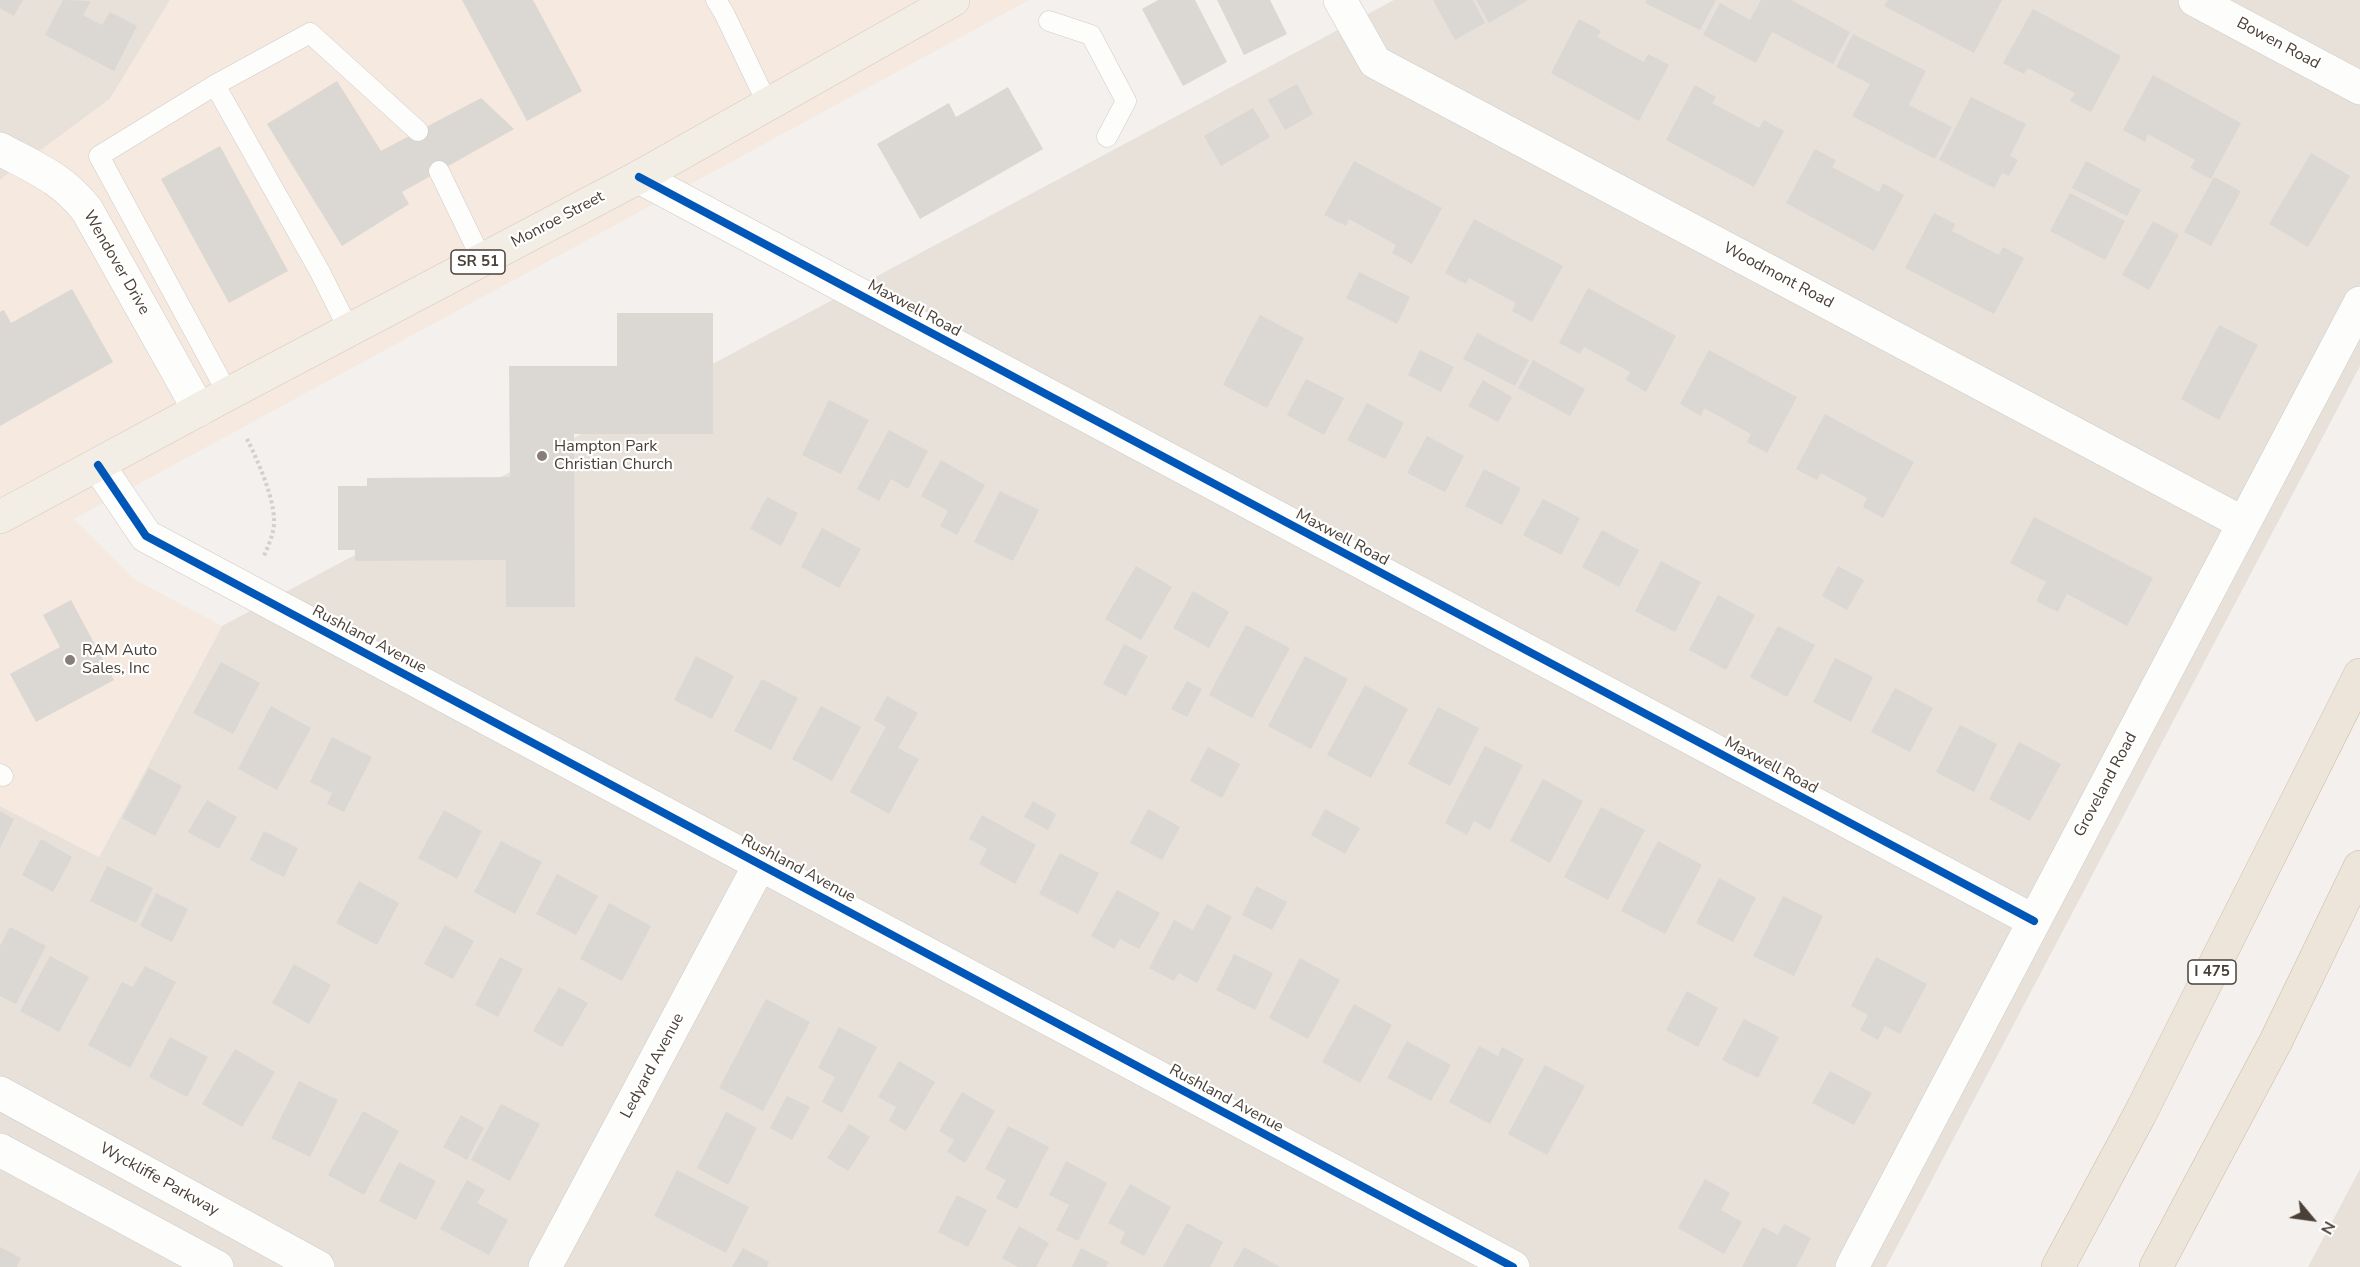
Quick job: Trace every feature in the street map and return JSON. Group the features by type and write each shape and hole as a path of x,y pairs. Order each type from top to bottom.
{"highway":[{"name":"I 475","path":"2058,1267 2140,1114 2360,675"},
{"path":"2156,1267 2270,1051 2360,867"},
{"path":"2338,914 2360,877"}],"main road":[{"name":"Monroe Street","path":"0,517 639,177 953,0"}],"street":[{"name":"Woodmont Road","path":"1340,0 1375,62 2243,523"},
{"name":"Bowen Road","path":"2195,0 2360,88"},
{"name":"Wendover Drive","path":"0,149 56,179 72,192 87,210 199,410"},
{"name":"Maxwell Road","path":"639,177 2034,921"},
{"name":"Groveland Road","path":"1851,1267 2360,303"},
{"name":"Rushland Avenue","path":"98,465 146,536 1513,1267"},
{"name":"Ledyard Avenue","path":"545,1267 760,864"},
{"name":"Wyckliffe Parkway","path":"0,1094 318,1267"},
{"path":"0,1150 217,1267"}],"lane":[{"path":"716,0 724,12 768,105"},
{"path":"1049,21 1091,35 1126,101 1107,137"},
{"path":"228,394 99,156 215,85 310,33 418,131"},
{"path":"215,85 320,272 349,330"},
{"path":"439,171 482,260"}],"path":[{"path":"247,439 269,491 274,528 262,563"}],"shaded area":[{"path":"0,0 170,0 110,99 0,180"},
{"path":"170,0 1029,0 74,519 134,579 222,626 99,857 0,806 0,180 110,99"},
{"path":"1394,0 2360,0 2360,366 1886,1267 0,1267 0,806 99,857 222,626"},
{"path":"2360,1169 2360,1267 2308,1267"}],"building":[{"path":"0,0 23,0 14,16 0,8"},
{"path":"63,0 91,1 83,15 102,25 110,12 137,26 114,71 45,35"},
{"path":"462,0 533,0 582,91 527,121"},
{"path":"1158,0 1195,0 1227,62 1183,86 1142,9"},
{"path":"1217,0 1270,0 1287,34 1244,55"},
{"path":"1433,0 1473,0 1485,23 1455,40"},
{"path":"1476,0 1528,0 1489,23"},
{"path":"1647,0 1716,0 1700,30 1645,3"},
{"path":"1761,0 1791,0 1850,32 1833,64 1772,32 1756,63 1703,35 1720,3 1750,20"},
{"path":"1888,0 2002,0 1974,53 1884,6"},
{"path":"2033,9 2121,56 2091,112 2070,101 2075,93 2028,68 2024,74 2003,63"},
{"path":"1579,19 1601,31 1597,37 1644,62 1648,54 1669,65 1639,121 1551,73"},
{"path":"1853,34 1926,71 1909,105 1952,127 1935,159 1852,116 1870,84 1836,67"},
{"path":"2153,75 2241,123 2211,179 2190,168 2195,160 2148,134 2145,142 2123,130"},
{"path":"337,81 381,151 481,98 514,129 402,192 409,204 342,246 267,124"},
{"path":"1297,84 1313,114 1285,130 1268,100"},
{"path":"1695,85 1716,97 1712,103 1759,128 1764,120 1784,131 1754,187 1666,140"},
{"path":"1008,87 1043,149 920,219 877,144 949,103 956,117"},
{"path":"1971,97 2026,124 2010,156 2018,160 2009,176 2002,173 1994,188 1939,160"},
{"path":"1253,108 1270,137 1221,166 1204,136"},
{"path":"220,146 288,271 229,303 161,179"},
{"path":"1815,149 1836,160 1832,167 1879,192 1883,183 1904,195 1874,251 1786,203"},
{"path":"2311,153 2350,176 2308,247 2269,224"},
{"path":"1354,161 1442,208 1412,264 1392,253 1396,245 1349,219 1346,226 1324,215"},
{"path":"2086,161 2141,190 2127,216 2072,188"},
{"path":"2214,177 2241,191 2211,246 2184,232"},
{"path":"2070,193 2125,221 2105,260 2050,231"},
{"path":"1934,213 1955,224 1952,231 1999,255 2003,247 2024,258 1994,314 1905,268"},
{"path":"1474,219 1563,266 1532,322 1512,311 1516,303 1469,278 1466,284 1445,273"},
{"path":"2153,221 2179,235 2149,290 2122,275"},
{"path":"1359,272 1410,297 1397,324 1346,298"},
{"path":"1588,288 1676,336 1646,392 1626,380 1630,372 1584,347 1580,354 1559,343"},
{"path":"72,289 113,362 0,426 0,312 4,310 11,323"},
{"name":"Hampton Park Christian Church","path":"617,313 713,313 713,434 574,434 575,607 506,607 506,560 355,561 355,550 338,550 338,486 367,486 367,478 510,477 509,366 617,366"},
{"path":"1260,315 1304,338 1267,408 1223,385"},
{"path":"2219,325 2258,345 2219,420 2181,399"},
{"path":"1477,333 1529,360 1515,386 1463,359"},
{"path":"1420,350 1454,367 1441,392 1408,375"},
{"path":"1709,350 1797,397 1767,453 1747,442 1751,434 1704,408 1701,416 1680,404"},
{"path":"1533,360 1585,389 1570,416 1518,388"},
{"path":"1306,379 1344,398 1324,435 1287,415"},
{"path":"1483,380 1512,397 1498,422 1468,406"},
{"path":"829,400 869,420 841,474 802,455"},
{"path":"1367,403 1404,423 1385,459 1347,440"},
{"path":"1825,414 1914,462 1883,518 1863,507 1867,498 1821,473 1817,480 1796,469"},
{"path":"889,430 928,451 908,489 891,479 879,501 857,489"},
{"path":"1427,436 1464,456 1445,492 1407,473"},
{"path":"941,460 985,485 957,535 940,526 948,511 921,496"},
{"path":"1484,469 1521,488 1502,525 1465,506"},
{"path":"1000,491 1039,510 1013,561 974,542"},
{"path":"767,497 798,513 781,546 750,529"},
{"path":"1543,499 1580,518 1561,555 1523,535"},
{"path":"2034,517 2153,578 2127,626 2067,594 2058,612 2036,601 2046,582 2010,563"},
{"path":"822,528 861,549 839,588 801,567"},
{"path":"1602,530 1639,550 1619,587 1582,567"},
{"path":"1661,561 1701,582 1675,632 1635,611"},
{"path":"1136,566 1172,587 1141,640 1105,619"},
{"path":"1838,566 1864,580 1847,610 1822,596"},
{"path":"1193,591 1229,612 1209,648 1173,628"},
{"path":"1718,595 1755,615 1726,670 1689,650"},
{"name":"RAM Auto Sales, Inc","path":"71,600 114,680 36,722 10,674 60,647 43,615"},
{"path":"1246,625 1290,648 1252,718 1209,695"},
{"path":"1778,626 1815,645 1787,697 1750,677"},
{"path":"1124,644 1148,656 1126,696 1103,684"},
{"path":"696,656 734,676 712,719 674,700"},
{"path":"1305,656 1348,679 1311,749 1268,726"},
{"path":"1835,658 1873,677 1851,722 1813,702"},
{"path":"221,662 260,683 233,734 193,713"},
{"path":"762,679 798,698 771,750 734,731"},
{"path":"1187,681 1202,689 1187,717 1171,709"},
{"path":"1365,685 1408,709 1371,778 1327,755"},
{"path":"1895,688 1933,708 1910,752 1871,732"},
{"path":"887,696 918,713 898,748 919,759 889,814 850,792 886,727 874,720"},
{"path":"271,706 311,728 277,790 238,769"},
{"path":"821,706 861,727 832,781 792,759"},
{"path":"1438,707 1479,728 1450,786 1408,764"},
{"path":"1960,725 1997,744 1974,792 1936,772"},
{"path":"332,737 372,757 344,812 327,804 332,793 310,782"},
{"path":"2019,742 2061,764 2030,821 1989,799"},
{"path":"1485,746 1523,765 1490,830 1474,821 1467,835 1445,823"},
{"path":"1208,747 1240,764 1222,798 1190,781"},
{"path":"149,768 182,786 155,836 122,818"},
{"path":"1543,779 1583,801 1550,863 1510,841"},
{"path":"207,800 237,817 219,849 188,832"},
{"path":"1033,801 1056,814 1048,830 1024,817"},
{"path":"1601,807 1645,830 1608,900 1564,877"},
{"path":"1148,809 1180,827 1162,860 1130,843"},
{"path":"1325,809 1360,828 1345,854 1311,835"},
{"path":"444,810 482,831 457,879 418,858"},
{"path":"0,811 14,819 0,848"},
{"path":"982,815 1036,845 1015,884 979,864 987,849 969,839"},
{"path":"264,831 298,848 284,877 250,860"},
{"path":"41,839 72,857 53,892 22,875"},
{"path":"501,841 542,862 515,914 474,892"},
{"path":"1658,841 1702,865 1665,934 1621,911"},
{"path":"1060,853 1099,873 1078,914 1039,894"},
{"path":"107,866 153,888 136,923 90,901"},
{"path":"557,874 598,896 576,935 536,914"},
{"path":"1719,878 1756,898 1733,942 1696,923"},
{"path":"359,881 399,903 377,945 336,923"},
{"path":"1256,886 1287,902 1272,930 1242,915"},
{"path":"1117,890 1160,913 1139,949 1120,939 1114,949 1091,936"},
{"path":"156,893 188,909 172,942 140,926"},
{"path":"1783,896 1823,916 1794,976 1753,956"},
{"path":"609,903 651,926 622,981 580,959"},
{"path":"1207,904 1232,917 1197,983 1179,973 1174,981 1149,968 1174,920 1193,930"},
{"path":"445,925 474,941 453,979 424,964"},
{"path":"10,927 46,946 16,1004 0,996 0,946"},
{"path":"1234,954 1273,973 1255,1010 1216,990"},
{"path":"50,956 89,977 59,1032 20,1011"},
{"path":"500,957 523,969 498,1017 475,1005"},
{"path":"1876,957 1927,984 1900,1034 1885,1026 1878,1040 1860,1030 1868,1015 1851,1006"},
{"path":"1300,958 1340,980 1308,1039 1269,1018"},
{"path":"294,964 331,985 309,1024 272,1003"},
{"path":"145,966 176,982 130,1068 88,1045 122,982 133,987"},
{"path":"559,987 588,1003 562,1047 533,1031"},
{"path":"1687,991 1718,1008 1698,1047 1666,1030"},
{"path":"766,999 810,1022 763,1111 719,1088"},
{"path":"1354,1004 1392,1025 1360,1083 1322,1062"},
{"path":"1744,1019 1779,1037 1758,1078 1722,1060"},
{"path":"839,1027 877,1047 842,1113 822,1102 835,1077 818,1068"},
{"path":"170,1037 208,1057 187,1097 149,1077"},
{"path":"1407,1041 1451,1065 1431,1101 1387,1078"},
{"path":"1479,1046 1498,1056 1502,1047 1524,1059 1490,1124 1449,1102"},
{"path":"235,1049 275,1072 242,1127 202,1104"},
{"path":"899,1061 935,1082 906,1131 889,1121 896,1107 878,1097"},
{"path":"1545,1065 1585,1086 1547,1155 1508,1134"},
{"path":"1830,1071 1872,1093 1854,1125 1812,1103"},
{"path":"299,1081 338,1100 310,1157 271,1138"},
{"path":"962,1092 995,1111 965,1163 947,1152 954,1140 939,1131"},
{"path":"787,1096 810,1107 792,1140 770,1128"},
{"path":"501,1104 540,1124 510,1181 471,1160"},
{"path":"363,1111 399,1131 364,1195 328,1175"},
{"path":"726,1112 757,1128 728,1185 697,1168"},
{"path":"461,1115 484,1128 467,1160 443,1147"},
{"path":"849,1124 870,1137 848,1171 827,1158"},
{"path":"1008,1126 1049,1147 1017,1209 996,1198 1006,1180 985,1169"},
{"path":"1066,1161 1107,1183 1078,1241 1056,1230 1069,1205 1049,1195"},
{"path":"399,1162 436,1181 416,1220 379,1201"},
{"path":"677,1170 749,1207 726,1253 654,1216"},
{"path":"1705,1179 1730,1193 1721,1210 1742,1222 1724,1254 1678,1228"},
{"path":"467,1180 485,1190 477,1203 508,1220 489,1255 440,1229"},
{"path":"1130,1184 1171,1207 1144,1256 1120,1243 1125,1232 1108,1223"},
{"path":"957,1195 987,1210 968,1247 938,1232"},
{"path":"1187,1223 1223,1242 1210,1267 1163,1267"},
{"path":"1784,1224 1811,1238 1796,1267 1742,1267 1763,1227 1778,1235"},
{"path":"1019,1226 1049,1243 1036,1267 1018,1267 1002,1258"},
{"path":"0,1247 21,1258 17,1267 0,1267"},
{"path":"1244,1247 1280,1267 1233,1267"},
{"path":"743,1248 769,1262 767,1267 732,1267"},
{"path":"1081,1248 1109,1262 1106,1267 1072,1267"}],"cycle path":[{"path":"639,177 2034,921"},
{"path":"98,465 146,536 1513,1267"}],"place":[{"name":"Hampton Park Christian Church","path":"542,456"},
{"name":"RAM Auto Sales, Inc","path":"70,660"}]}
